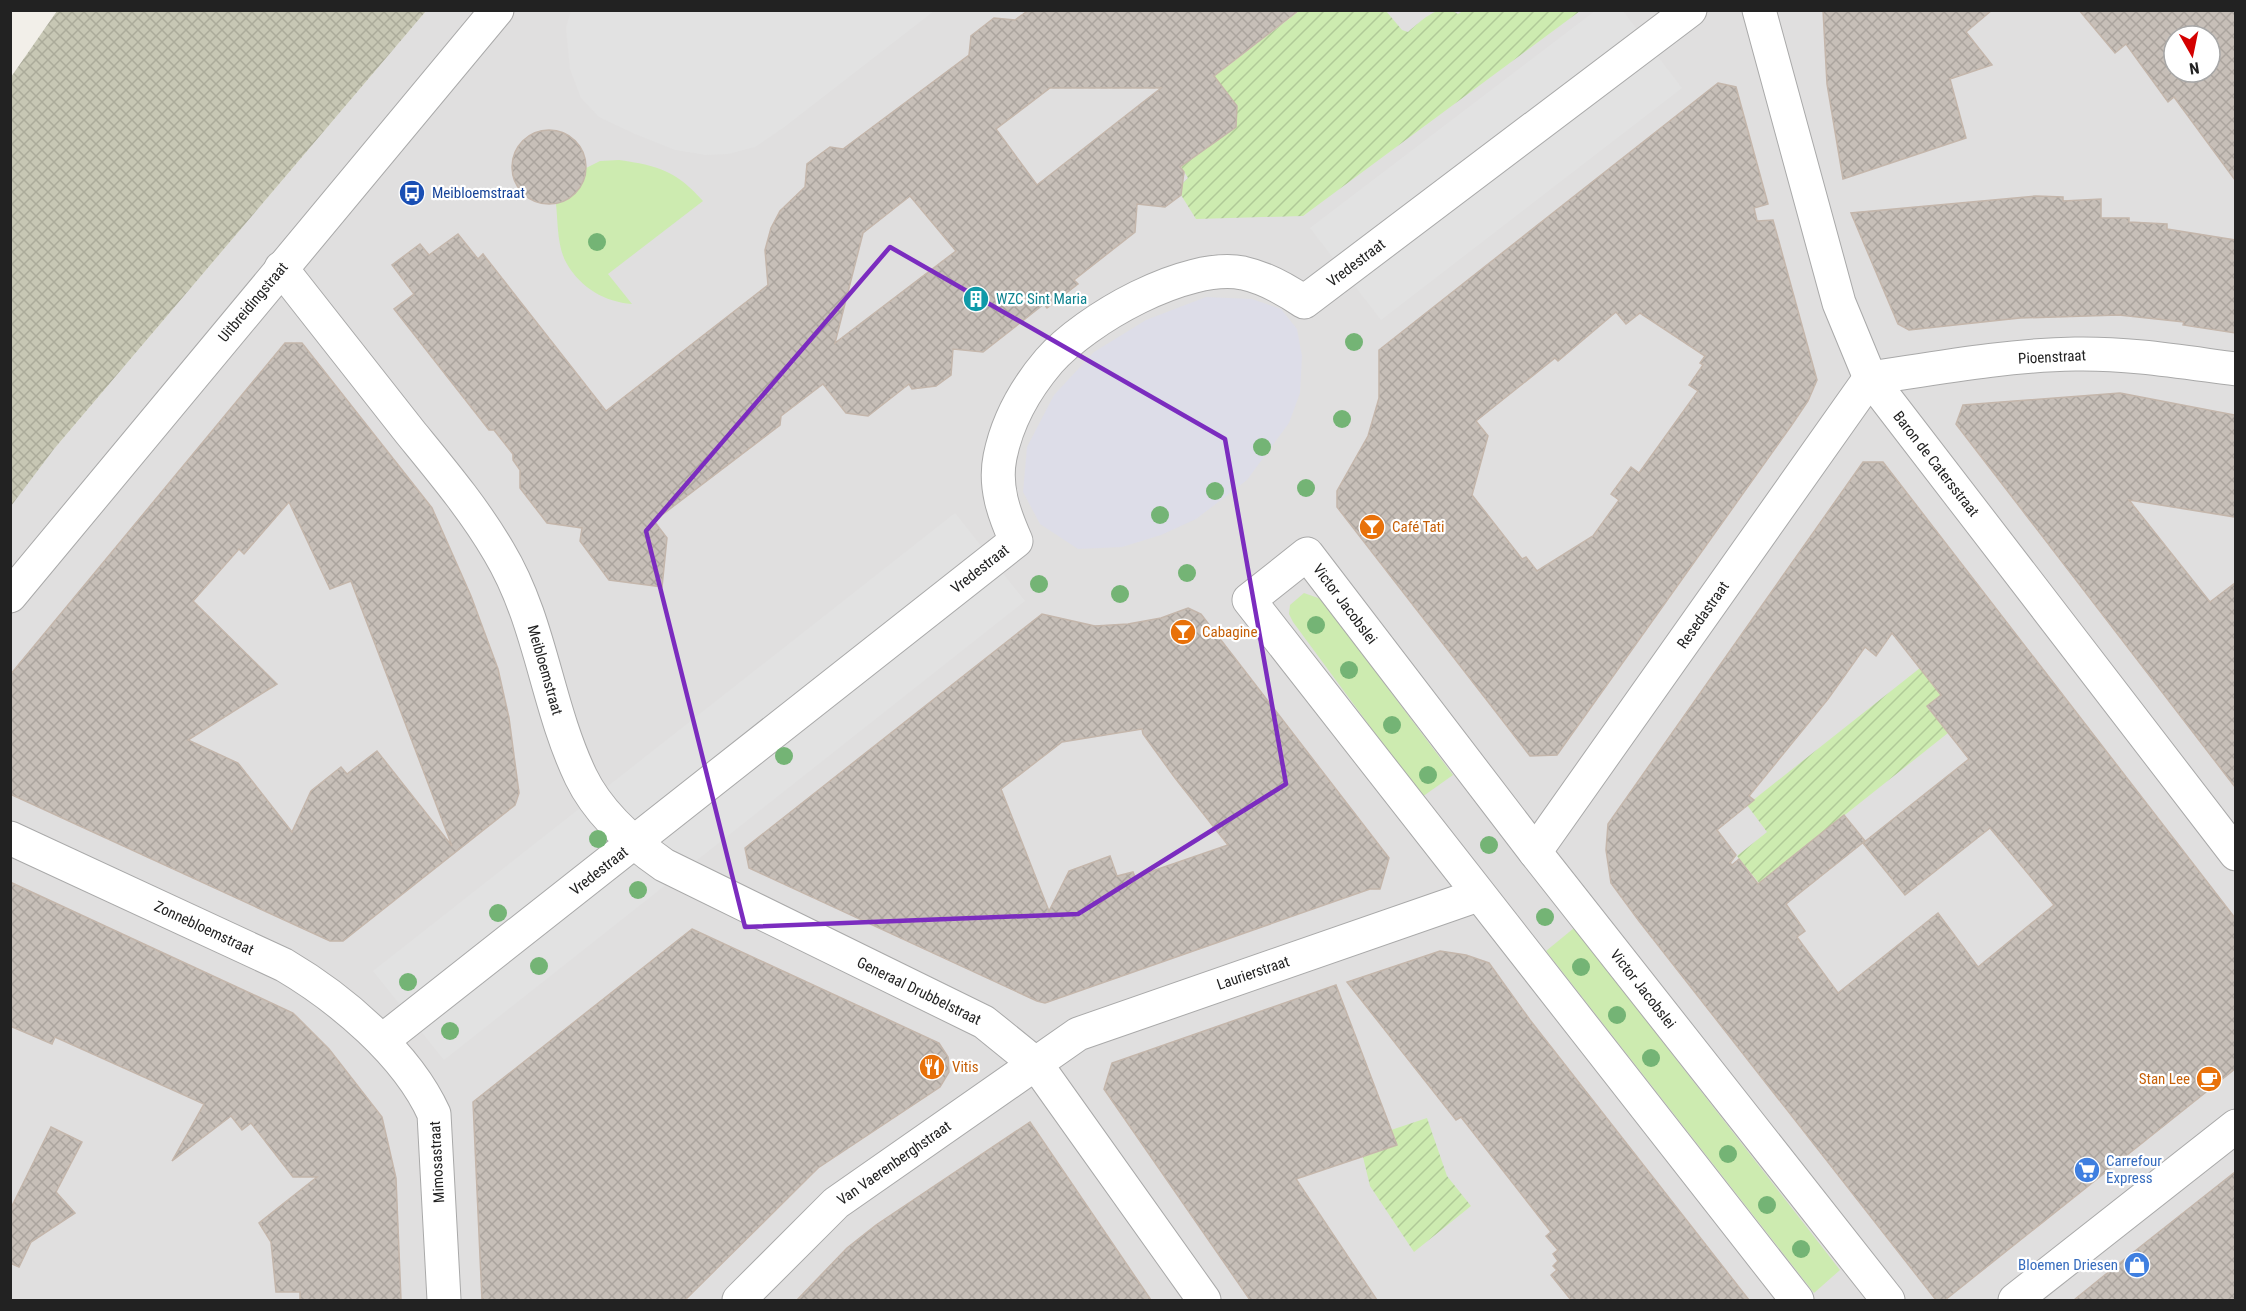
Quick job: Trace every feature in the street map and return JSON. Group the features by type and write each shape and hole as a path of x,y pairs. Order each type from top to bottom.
{"street":[{"name":"Uitbreidingstraat","path":"10,596 280,268 497,10"},
{"name":"Vredestraat","path":"383,1040 1016,541 1000,505 1000,459 1017,407 1050,361 1083,332 1115,310 1153,291 1192,276 1241,273 1275,283 1304,302 1690,10"},
{"name":"Baron de Catersstraat","path":"1759,10 1839,303 1870,378 2235,854"},
{"name":"Meibloemstraat","path":"280,268 456,489 499,551 526,604 561,725 582,779 609,818 633,844"},
{"name":"Pioenstraat","path":"1870,378 1972,363 2075,354 2142,357 2235,369"},
{"name":"Resedastraat","path":"1535,852 1870,378"},
{"name":"Victor Jacobslei","path":"1797,1300 1249,600 1307,554 1535,852 1888,1300"},
{"name":"Zonnebloemstraat","path":"10,838 284,965 303,976 383,1040"},
{"name":"Generaal Drubbelstraat","path":"633,844 664,865 704,886 984,1022 1036,1064 1204,1300"},
{"name":"Laurierstraat","path":"1036,1064 1078,1034 1478,895"},
{"name":"Mimosastraat","path":"383,1040 427,1098 434,1114 444,1300"},
{"name":"Van Vaerenberghstraat","path":"738,1300 836,1203 1036,1064"},
{"path":"2015,1300 2235,1126"}],"highlighted area":[{"path":"890,247 1225,439 1286,784 1078,914 745,927 646,531"}],"shaded area":[{"path":"571,10 934,11 783,128 755,147 728,154 706,155 675,150 635,134 599,117 581,98 570,69 566,28"},
{"path":"57,11 426,11 54,449 11,506 11,77"},
{"path":"426,11 2235,11 2235,1300 11,1300 10,506 54,449"},
{"path":"1595,11 1623,11 1682,88 1381,320 1310,228"},
{"path":"1206,297 1252,299 1281,309 1297,329 1302,356 1300,393 1289,423 1247,480 1196,519 1161,535 1122,547 1078,549 1040,524 1023,492 1027,447 1054,395 1094,352 1146,320"},
{"path":"955,513 1025,601 444,1060 373,971"}],"green space":[{"path":"1445,10 1458,14 1464,10 1580,11 1303,216 1196,219 1181,195 1181,185 1188,178 1178,162 1236,127 1237,106 1223,87 1210,86 1207,82 1299,11 1386,11 1402,30 1408,32 1438,11"},
{"path":"619,160 666,171 684,182 703,201 608,274 632,304 603,297 579,280 564,258 558,227 556,204 573,195 583,180 586,168 600,161"},
{"path":"1304,593 1321,599 1453,775 1422,797 1293,622 1289,614 1290,605"},
{"path":"1920,668 1941,695 1927,707 1948,733 1759,883 1737,856 1767,832 1747,805"},
{"path":"1574,928 1840,1270 1814,1293 1546,951"},
{"path":"1427,1118 1447,1176 1471,1206 1414,1252 1370,1186 1363,1157 1397,1145 1391,1130"}],"building":[{"name":"WZC Sint Maria","path":"1029,10 1299,10 1214,76 1237,106 1236,127 1180,167 1184,172 1181,195 1165,207 1137,204 1135,232 1074,280 1078,284 1047,308 1044,304 983,352 953,349 951,375 936,386 912,389 909,384 868,416 846,413 823,384 781,416 780,425 654,521 667,538 662,587 609,580 580,541 582,528 547,523 520,488 520,470 513,460 513,454 494,430 489,430 394,309 414,294 392,265 420,244 429,255 458,234 478,259 483,254 606,411 768,285 765,250 771,228 780,211 805,187 807,164 830,147 843,149 969,55 971,36 994,18 1015,20","holes":["1050,88 1161,88 1037,185 996,129","910,196 956,251 835,343 863,233"]},
{"path":"1823,10 1992,10 1966,32 1992,65 1950,79 1966,138 1843,179 1827,84"},
{"path":"2079,10 2235,10 2235,180 2174,97 2168,102 2126,44 2115,53"},
{"path":"1718,83 1736,87 1768,204 1754,208 1757,221 1773,220 1817,380 1808,401 1791,426 1557,755 1530,756 1337,507 1337,491 1368,436 1379,398 1379,350","holes":["1616,312 1626,324 1640,313 1705,356 1700,363 1703,365 1689,385 1698,391 1639,473 1631,467 1611,494 1619,500 1593,536 1537,571 1526,557 1522,559 1472,495 1488,436 1476,421 1555,358 1558,361"]},
{"path":"549,130 563,133 575,141 583,153 586,167 583,181 575,193 563,201 549,204 535,201 523,193 515,181 512,167 515,153 523,141 535,133"},
{"path":"2036,196 2063,197 2063,201 2101,199 2101,218 2129,218 2129,222 2167,224 2167,229 2235,240 2235,333 2183,325 2184,322 2119,315 2020,318 1909,330 1898,324 1851,213"},
{"path":"285,343 302,343 432,508 471,596 498,669 509,718 519,793 515,805 343,941 330,941 10,794 10,675","holes":["289,502 330,589 351,581 452,846 377,751 347,774 341,767 311,791 292,832 238,763 188,740 277,684 193,601 239,549 244,554"]},
{"path":"2120,393 2235,415 2235,517 2129,500 2210,602 2235,583 2235,787 1956,424 1963,405"},
{"path":"1863,462 1883,462 2235,918 2235,1069 1945,1300 1936,1300 1611,883 1606,850 1608,824","holes":["1892,633 1941,695 1927,706 1969,759 1863,843 1905,895 1990,828 2054,905 1978,967 1938,913 1838,993 1797,937 1805,931 1786,904 1865,841 1844,815 1758,884 1739,859 1732,865 1730,863 1736,855 1717,830 1754,800 1749,796 1828,699 1865,647 1876,656"]},
{"path":"1188,608 1201,614 1389,858 1380,889 1370,889 1045,1003 749,868 745,848 1042,614 1095,626 1128,624 1161,618","holes":["1142,729 1143,734 1228,845 1135,877 1133,872 1117,876 1110,856 1069,871 1049,911 1001,789 1062,742"]},
{"path":"10,882 293,1013 329,1049 382,1117 396,1178 401,1300 300,1300 300,1292 276,1292 271,1242 259,1223 317,1177 293,1177 251,1123 242,1130 231,1116 172,1161 204,1104 55,1037 52,1044 10,1026"},
{"path":"692,929 939,1043 948,1057 949,1072 940,1087 818,1168 685,1300 482,1300 473,1102"},
{"path":"1440,951 1466,955 1489,963 1530,1020 1749,1300 1571,1300 1551,1275 1557,1270 1553,1266 1558,1261 1553,1254 1558,1250 1546,1236 1551,1232 1461,1117 1456,1120 1347,982"},
{"path":"1336,985 1397,1145 1296,1179 1377,1300 1250,1300 1104,1089 1112,1063"},
{"path":"1030,1122 1151,1300 797,1300 847,1248 876,1225"},
{"path":"51,1127 82,1142 56,1192 75,1213 31,1242 19,1267 10,1263 10,1210"},
{"path":"2235,1172 2235,1300 2074,1300 2116,1266"}],"place":[{"name":"Meibloemstraat","path":"412,193"},
{"name":"WZC Sint Maria","path":"976,299"},
{"name":"Café Tati","path":"1372,527"},
{"name":"Cabagine","path":"1183,632"},
{"name":"Vitis","path":"932,1067"},
{"name":"Stan Lee","path":"2209,1079"},
{"name":"Carrefour Express","path":"2087,1170"},
{"name":"Bloemen Driesen","path":"2137,1265"}]}
